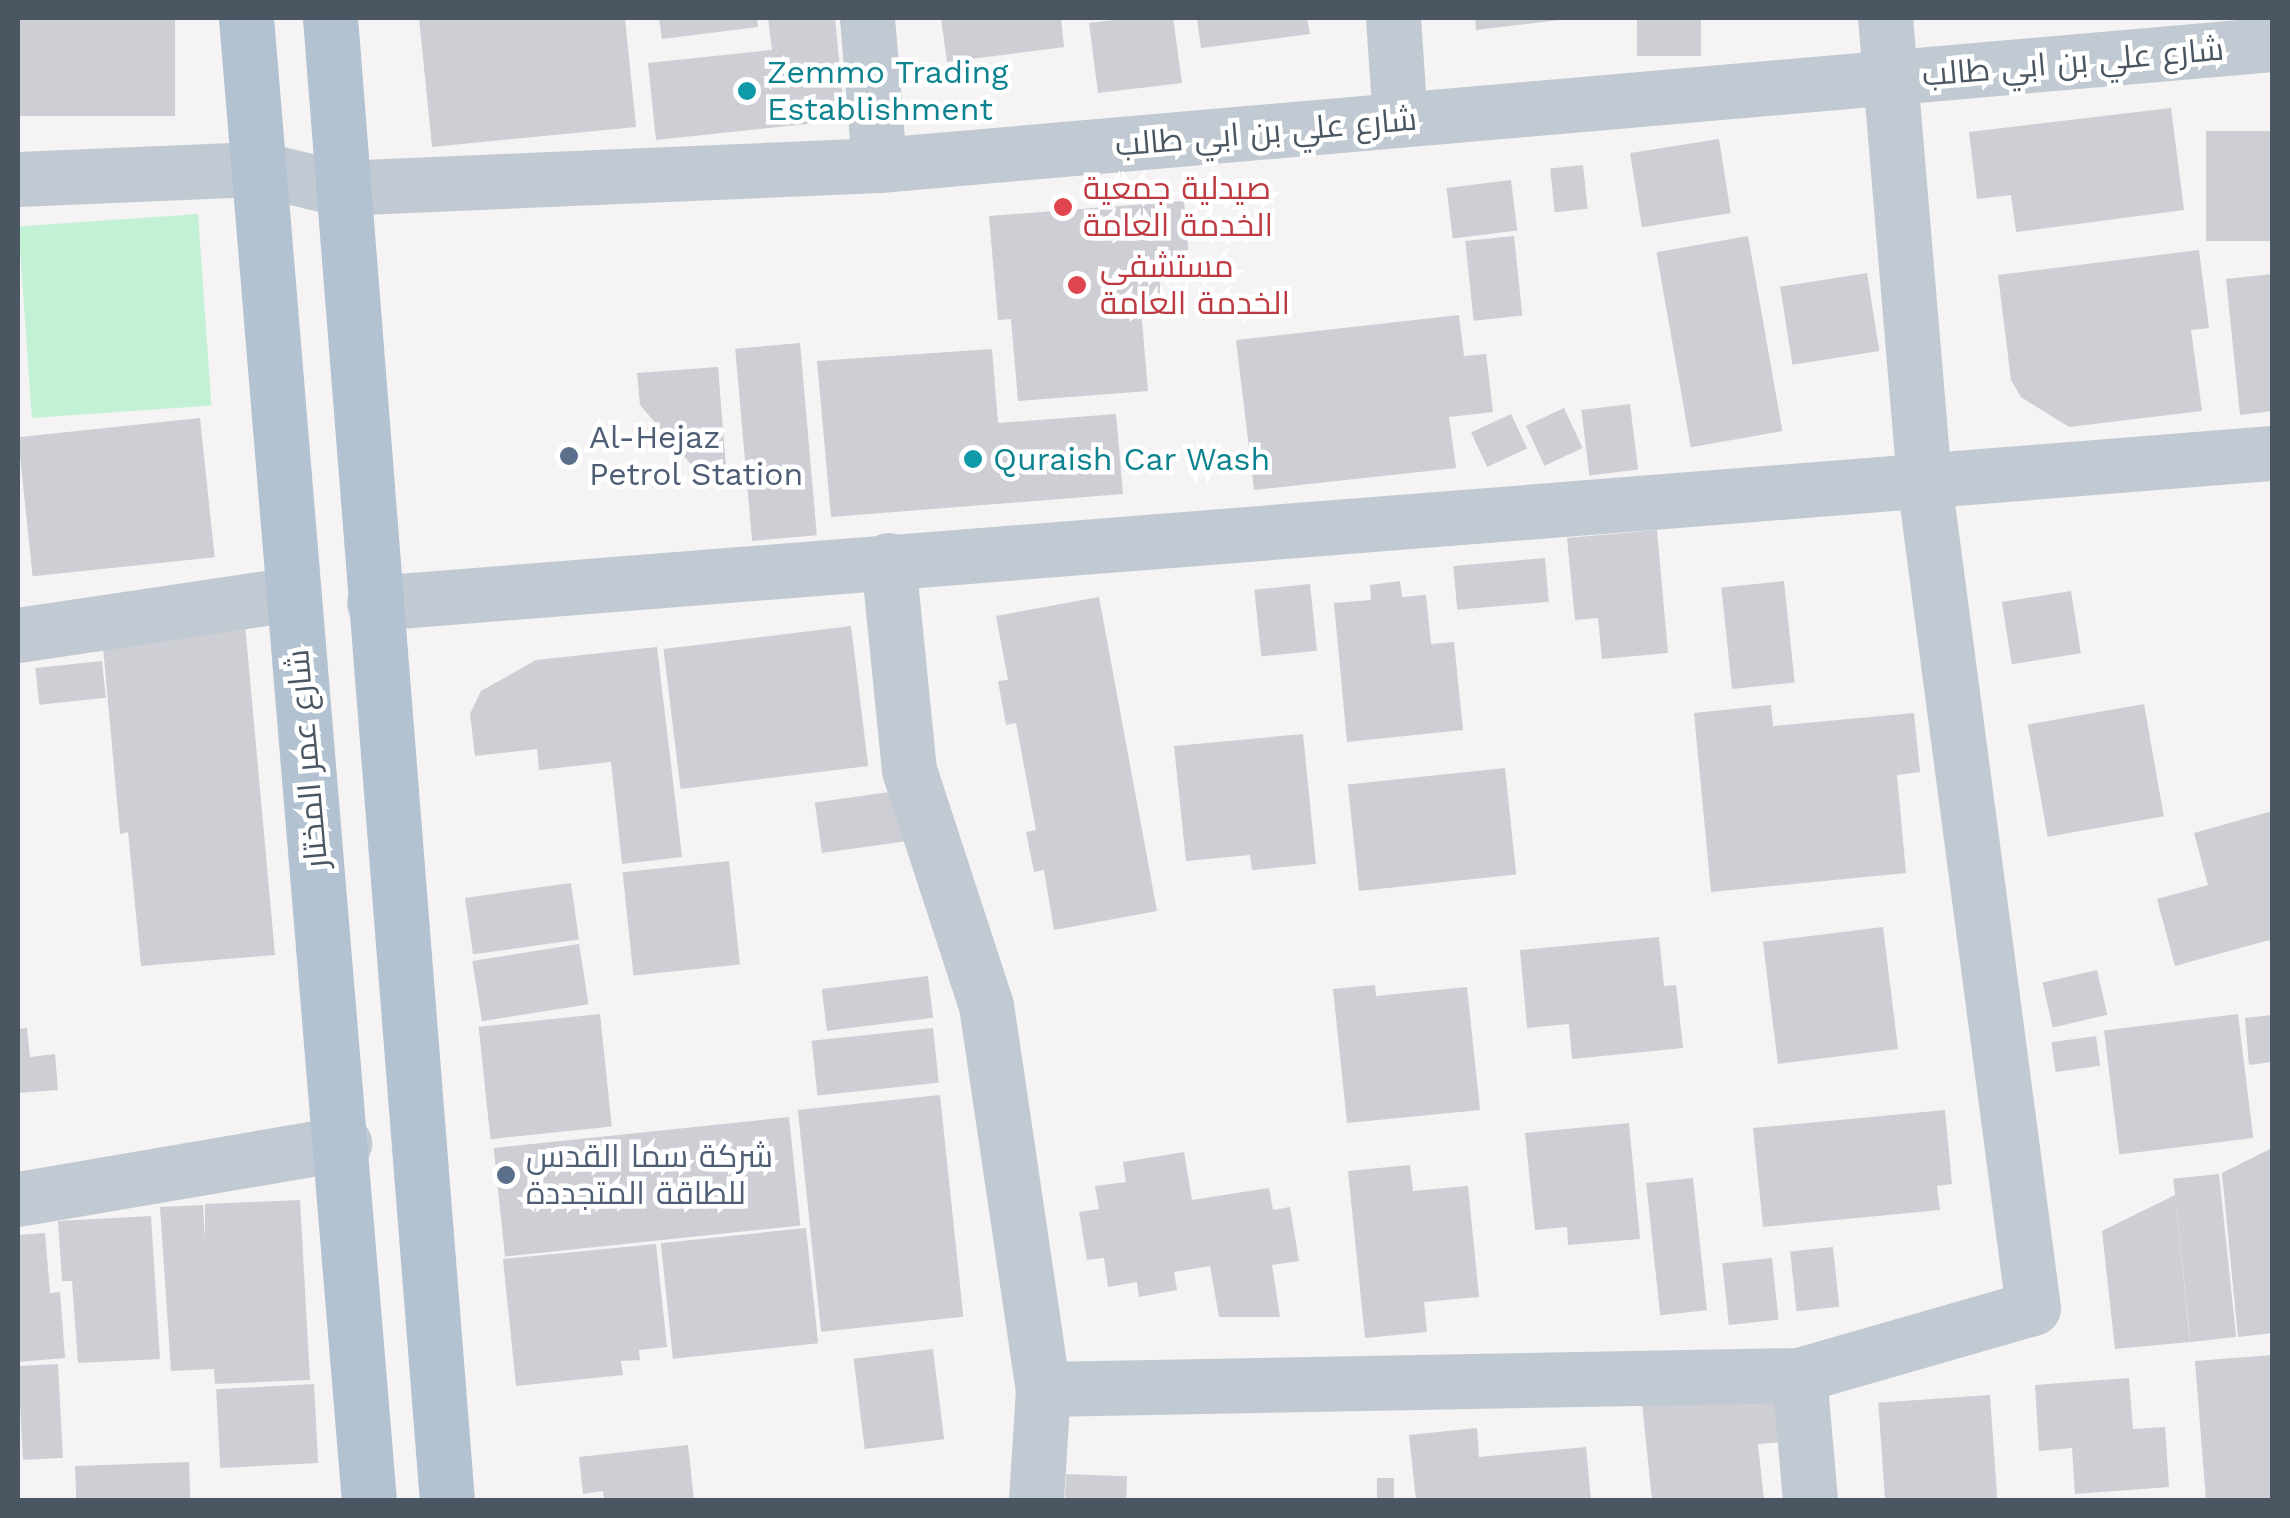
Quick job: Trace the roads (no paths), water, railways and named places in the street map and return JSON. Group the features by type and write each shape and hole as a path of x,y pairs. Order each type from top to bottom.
{"main road":[{"name":"شارع عمر المختار","path":"246,18 292,594 344,1142 368,1500"},
{"path":"330,18 339,188 447,1500"}],"street":[{"path":"867,18 880,165"},
{"path":"1393,18 1400,120"},
{"path":"1043,1389 1800,1375 2033,1308 1924,481 1885,18"},
{"name":"شارع علي بن ابي طالب","path":"18,179 259,169 339,188 880,165 2272,44"},
{"path":"374,603 2272,453"},
{"path":"888,560 909,770 986,1005 1043,1389 1036,1500"},
{"path":"18,635 292,594"},
{"path":"18,1199 344,1142"},
{"path":"1800,1375 1810,1500"}],"place":[{"name":"Zemmo Trading Establishment","path":"747,91"},
{"name":"صيدلية جمعية الخدمة العامة","path":"1063,207"},
{"name":"مستشفى الخدمة العامة","path":"1077,285"},
{"name":"Al-Hejaz Petrol Station","path":"569,456"},
{"name":"Quraish Car Wash","path":"973,459"},
{"name":"شركة سما القدس للطاقة المتجددة","path":"506,1175"}]}
